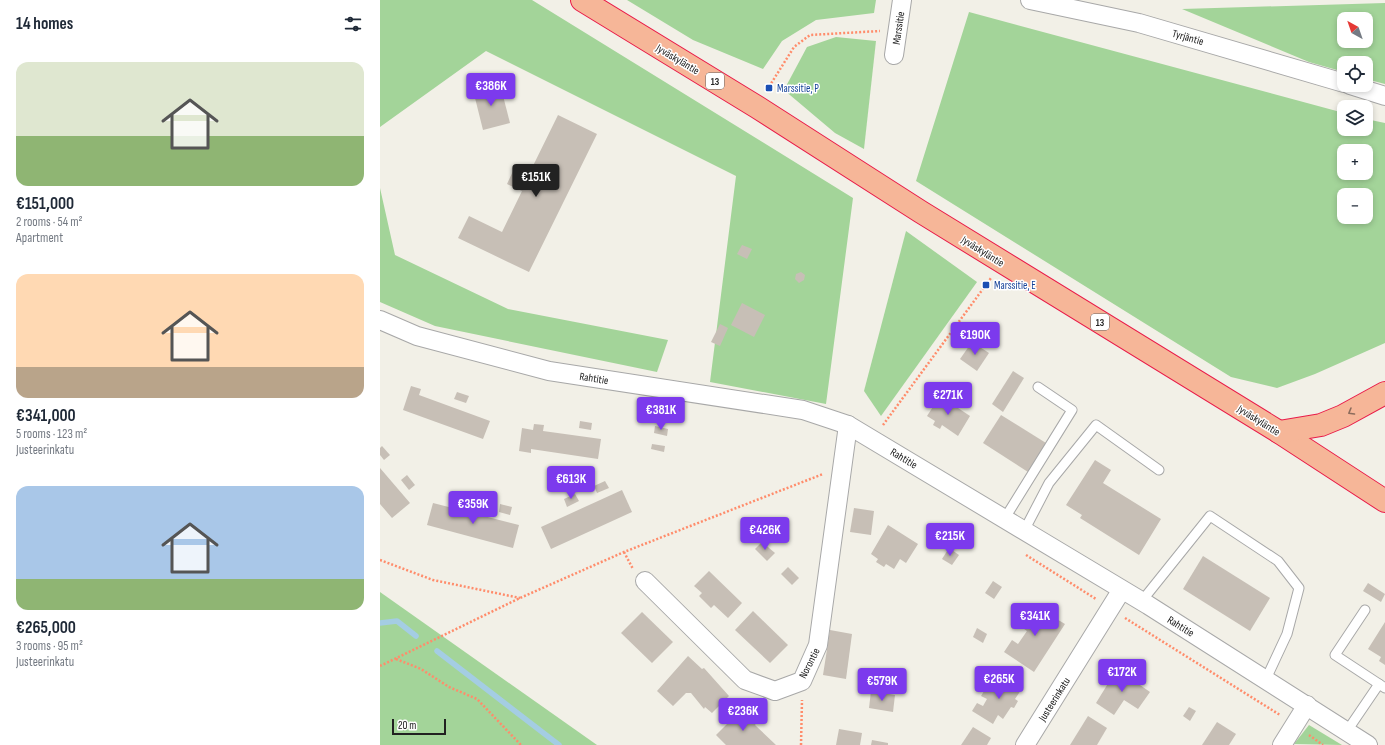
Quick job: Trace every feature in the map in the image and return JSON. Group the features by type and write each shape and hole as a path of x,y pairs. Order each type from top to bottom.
{"highway":[{"name":"Jyväskyläntie","path":"582,0 757,106 921,212 1279,432 1385,501"},
{"path":"1279,432 1321,425 1343,416 1385,393"}],"street":[{"name":"Marssitie","path":"894,55 899,30 902,0"},
{"name":"Tyrjäntie","path":"1030,0 1139,23 1337,81"},
{"path":"1372,92 1385,96"},
{"name":"Rahtitie","path":"380,320 417,336 549,371 803,410 848,425 1141,602 1266,679 1368,745"},
{"name":"Norontie","path":"645,581 744,680 774,691 802,681 818,645 848,425"},
{"name":"Justeerinkatu","path":"1025,745 1122,591"},
{"path":"1282,745 1307,705"}],"lane":[{"path":"1004,518 1072,410 1038,388"},
{"path":"1024,531 1049,483 1096,425 1159,470"},
{"path":"1141,602 1210,516 1278,561 1300,588 1287,634 1266,679"},
{"path":"1347,731 1382,686 1335,655 1365,610"}],"path":[{"path":"757,106 794,47 810,35 840,32 899,30"},
{"path":"872,439 1002,262"},
{"path":"380,666 520,598 624,552 823,473"},
{"path":"1025,554 1295,725 1323,745"},
{"path":"380,560 433,580 520,598"},
{"path":"396,659 421,669 449,687 477,699 520,745"},
{"path":"801,745 802,681"}],"green space":[{"path":"380,0 532,0 853,198 826,404 710,382 736,176 486,51 380,127"},
{"path":"627,0 876,0 874,13 816,20 782,41 763,69 693,40"},
{"path":"1385,3 1385,84 1373,81 1373,56 1337,56 1337,70 1309,62 1182,9"},
{"path":"969,12 1337,111 1337,136 1373,136 1373,120 1385,123 1385,343 1315,374 1277,388 1231,377 916,181"},
{"path":"836,37 876,41 864,149 835,133 784,90 807,47"},
{"path":"380,188 395,255 508,309 668,340 657,372 435,326 380,302"},
{"path":"906,231 977,282 881,416 864,391"},
{"path":"380,592 597,745 380,745"},
{"path":"1309,725 1342,745 1294,744"}],"building":[{"path":"500,84 510,123 483,130 473,90"},
{"path":"558,115 597,134 529,272 458,238 469,216 502,232 522,191 507,184 514,169 528,176"},
{"path":"742,245 752,249 747,259 737,254"},
{"path":"801,272 805,275 804,280 799,283 795,279 796,274"},
{"path":"742,303 765,315 754,337 731,325"},
{"path":"720,324 728,328 720,346 711,342"},
{"path":"972,342 989,353 977,371 960,359"},
{"path":"1013,371 1024,378 1003,412 992,404"},
{"path":"411,386 421,389 419,395 490,421 483,439 403,410"},
{"path":"457,392 469,396 466,403 454,399"},
{"path":"940,396 970,416 958,436 942,425 940,429 933,425 935,421 927,416"},
{"path":"1001,415 1046,443 1028,472 983,443"},
{"path":"580,421 592,423 591,430 579,428"},
{"path":"534,424 544,425 543,431 601,439 598,459 531,449 531,453 519,451 522,428 533,430"},
{"path":"655,426 668,429 667,436 654,433"},
{"path":"652,444 665,446 664,452 651,449"},
{"path":"382,446 390,455 384,460 380,455 380,448"},
{"path":"1095,460 1111,470 1103,483 1161,519 1139,555 1080,518 1082,515 1066,505"},
{"path":"380,468 410,503 392,518 380,504"},
{"path":"407,475 415,485 409,490 401,480"},
{"path":"605,481 609,488 597,493 594,486"},
{"path":"622,490 632,512 551,549 541,527"},
{"path":"575,494 579,501 567,507 564,499"},
{"path":"468,496 480,499 478,506 467,503"},
{"path":"433,503 519,525 513,548 427,525"},
{"path":"500,504 512,507 510,515 499,512"},
{"path":"854,508 874,511 871,535 850,532"},
{"path":"888,525 918,544 906,563 900,559 894,569 886,564 884,567 876,562 878,559 871,554"},
{"path":"762,542 775,553 767,561 755,549"},
{"path":"949,548 959,555 952,565 942,559"},
{"path":"1203,556 1270,598 1250,631 1183,589"},
{"path":"788,567 799,578 792,585 781,574"},
{"path":"709,571 742,603 728,618 714,605 711,608 699,596 702,593 694,586"},
{"path":"993,581 1002,587 994,599 985,593"},
{"path":"1368,583 1385,594 1381,602 1363,591"},
{"path":"1030,603 1065,624 1034,672 1004,652 1012,640 1018,644 1027,631 1017,624"},
{"path":"753,611 788,645 770,663 735,630"},
{"path":"642,612 673,642 652,663 621,633"},
{"path":"1385,622 1385,665 1379,661 1381,657 1368,649"},
{"path":"977,628 987,634 983,643 973,637"},
{"path":"830,630 852,634 846,679 823,675"},
{"path":"688,656 702,669 704,668 729,696 712,713 705,707 704,709 691,693 686,693 673,706 657,691"},
{"path":"1117,669 1150,692 1138,709 1124,700 1114,715 1096,703"},
{"path":"1002,675 1023,687 1015,699 1018,701 1014,708 1011,707 1003,719 998,715 993,724 972,711 977,703 983,706 987,699 981,696 986,688 992,692"},
{"path":"871,691 895,695 893,712 869,708"},
{"path":"1189,707 1196,711 1190,721 1183,716"},
{"path":"743,708 757,722 755,725 776,745 726,745 716,735"},
{"path":"1088,716 1107,728 1097,745 1070,745"},
{"path":"1217,722 1236,734 1229,745 1202,745"},
{"path":"973,727 991,738 987,745 961,745"},
{"path":"839,729 862,733 860,745 836,745"},
{"path":"872,740 888,743 888,745 871,745"}],"waterway":[{"path":"380,623 397,621 416,636"},
{"path":"437,651 559,745"}],"place":[{"name":"Marssitie, P","path":"769,88"},
{"name":"Marssitie, E","path":"986,285"}]}
